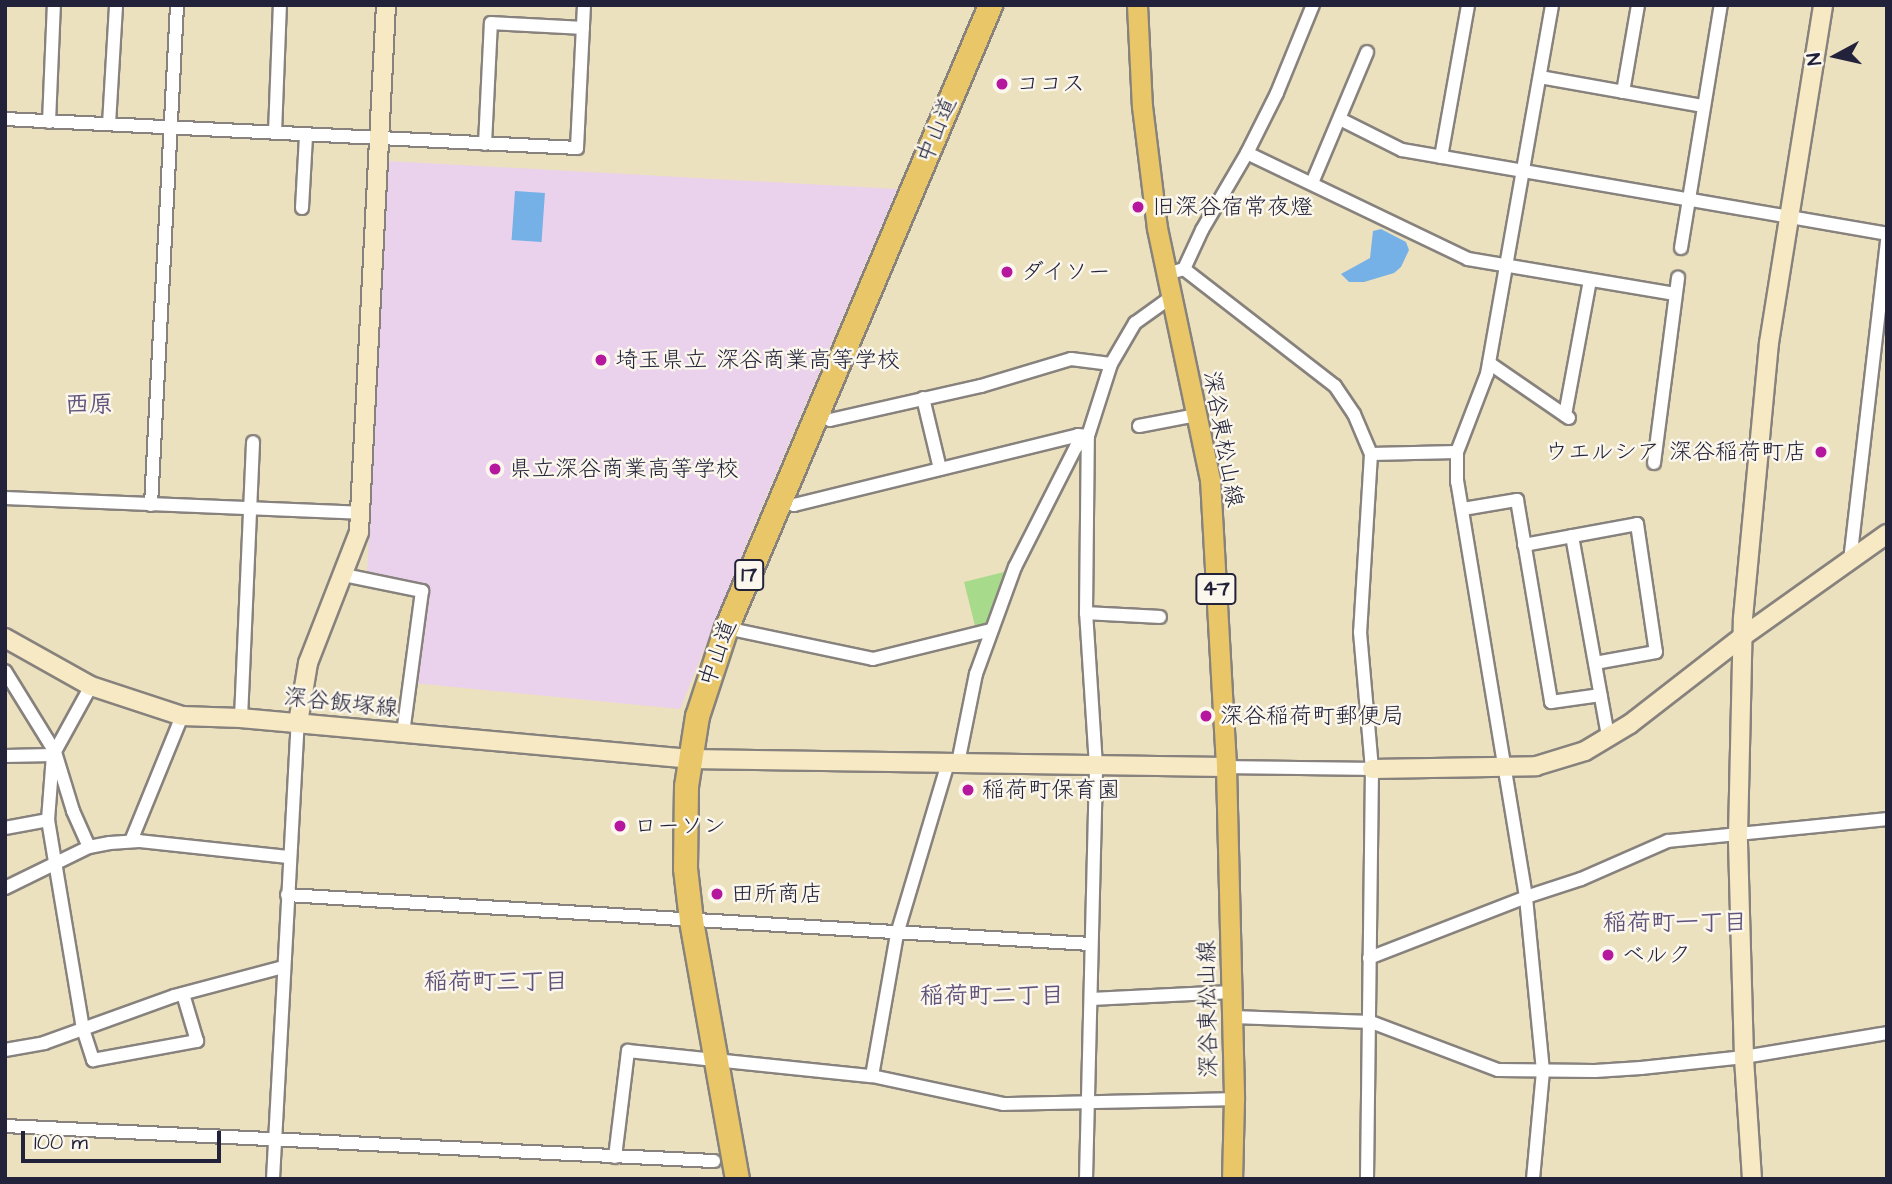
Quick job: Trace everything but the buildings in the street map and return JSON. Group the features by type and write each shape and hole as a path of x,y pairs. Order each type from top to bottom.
{"highway":[{"name":"中山道","path":"737,1179 691,920 684,840 689,758 703,691 726,628 990,5"}],"main road":[{"name":"深谷東松山線","path":"1137,5 1142,106 1157,228 1175,271 1171,297 1210,479 1226,767 1233,1017 1232,1179"}],"street":[{"path":"49,122 54,5"},
{"path":"109,124 116,5"},
{"path":"151,505 177,5"},
{"path":"275,133 280,5"},
{"path":"273,1179 298,723 308,663 356,544 360,513 386,5"},
{"path":"5,119 577,148 584,5"},
{"path":"1313,5 1277,93 1247,153 1175,271 1335,386 1354,414 1371,454 1360,632 1372,769 1367,1179"},
{"path":"1441,157 1468,5"},
{"path":"1533,1179 1543,1071 1526,897 1457,482 1457,452 1489,363 1552,5"},
{"path":"1623,92 1638,5"},
{"path":"1681,248 1721,5"},
{"path":"1752,1179 1744,1057 1738,836 1742,637 1755,468 1787,217 1823,5"},
{"path":"485,144 491,23 583,28"},
{"path":"1312,183 1367,52"},
{"path":"1540,77 1703,106"},
{"path":"1340,119 1402,150 1887,237 1882,331 1850,561"},
{"path":"302,208 306,136"},
{"path":"1247,153 1468,258 1675,294"},
{"path":"1654,463 1678,278"},
{"path":"1489,363 1567,417 1590,280"},
{"path":"1086,1179 1096,766 1086,613 1088,436 1111,363 1136,323 1171,297"},
{"path":"817,414 830,420 1029,374 1071,359 1111,363"},
{"path":"923,398 940,469"},
{"path":"1139,426 1196,415"},
{"path":"780,500 794,505 1078,435 1088,436"},
{"path":"872,1076 897,934 953,763 976,674 1015,566 1076,447 1088,436"},
{"path":"242,718 253,508 253,442"},
{"path":"1371,454 1457,452"},
{"path":"5,498 360,513"},
{"path":"1463,509 1517,500 1552,702 1601,695"},
{"path":"1524,545 1637,524 1656,652 1595,663"},
{"path":"1226,767 1503,768 1561,760 1585,751 1608,737 1887,534"},
{"path":"1572,536 1608,737"},
{"path":"344,575 422,591 403,733"},
{"path":"1086,613 1160,617"},
{"path":"726,628 873,659 991,630"},
{"name":"深谷飯塚線","path":"5,638 91,686 183,716 242,718 689,758 1226,767"},
{"path":"5,671 54,753 73,811 89,847"},
{"path":"91,686 54,753 48,820 53,865 83,1029 93,1060 197,1041 183,994"},
{"path":"5,699 22,702"},
{"path":"131,841 183,716"},
{"path":"5,757 54,753"},
{"path":"1369,958 1526,897 1581,879 1668,841 1887,819"},
{"path":"5,828 48,820"},
{"path":"5,888 89,847 131,841 289,857"},
{"path":"287,895 1090,944"},
{"path":"5,1050 44,1043 183,994 283,967"},
{"path":"1091,999 1232,992"},
{"path":"1233,1017 1371,1022 1498,1070 1595,1071 1744,1057 1887,1033"},
{"path":"615,1157 628,1051 872,1076 1004,1104 1234,1099"},
{"path":"5,1126 275,1137 714,1161"}],"shaded area":[{"name":"埼玉県立 深谷商業高等学校","path":"388,161 897,189 751,532 680,709 413,683 427,586 367,574"}],"green space":[{"path":"1004,572 1008,576 991,624 976,630 964,582"}],"water":[{"path":"515,191 545,193 542,242 512,240"},
{"path":"1381,229 1406,242 1409,250 1401,267 1394,273 1364,282 1349,282 1341,274 1370,258 1373,231"}],"place":[{"name":"ココス","path":"1002,84"},
{"name":"旧深谷宿常夜燈","path":"1138,207"},
{"name":"ダイソー","path":"1007,272"},
{"name":"埼玉県立 深谷商業高等学校","path":"601,360"},
{"name":"ウエルシア 深谷稲荷町店","path":"1821,452"},
{"name":"県立深谷商業高等学校","path":"495,469"},
{"name":"深谷稲荷町郵便局","path":"1206,716"},
{"name":"稲荷町保育園","path":"968,790"},
{"name":"ローソン","path":"620,826"},
{"name":"田所商店","path":"717,894"},
{"name":"ベルク","path":"1608,955"}],"district":[{"name":"西原","path":"89,406"},
{"name":"稲荷町一丁目","path":"1675,924"},
{"name":"稲荷町三丁目","path":"496,983"},
{"name":"稲荷町二丁目","path":"992,997"}]}
